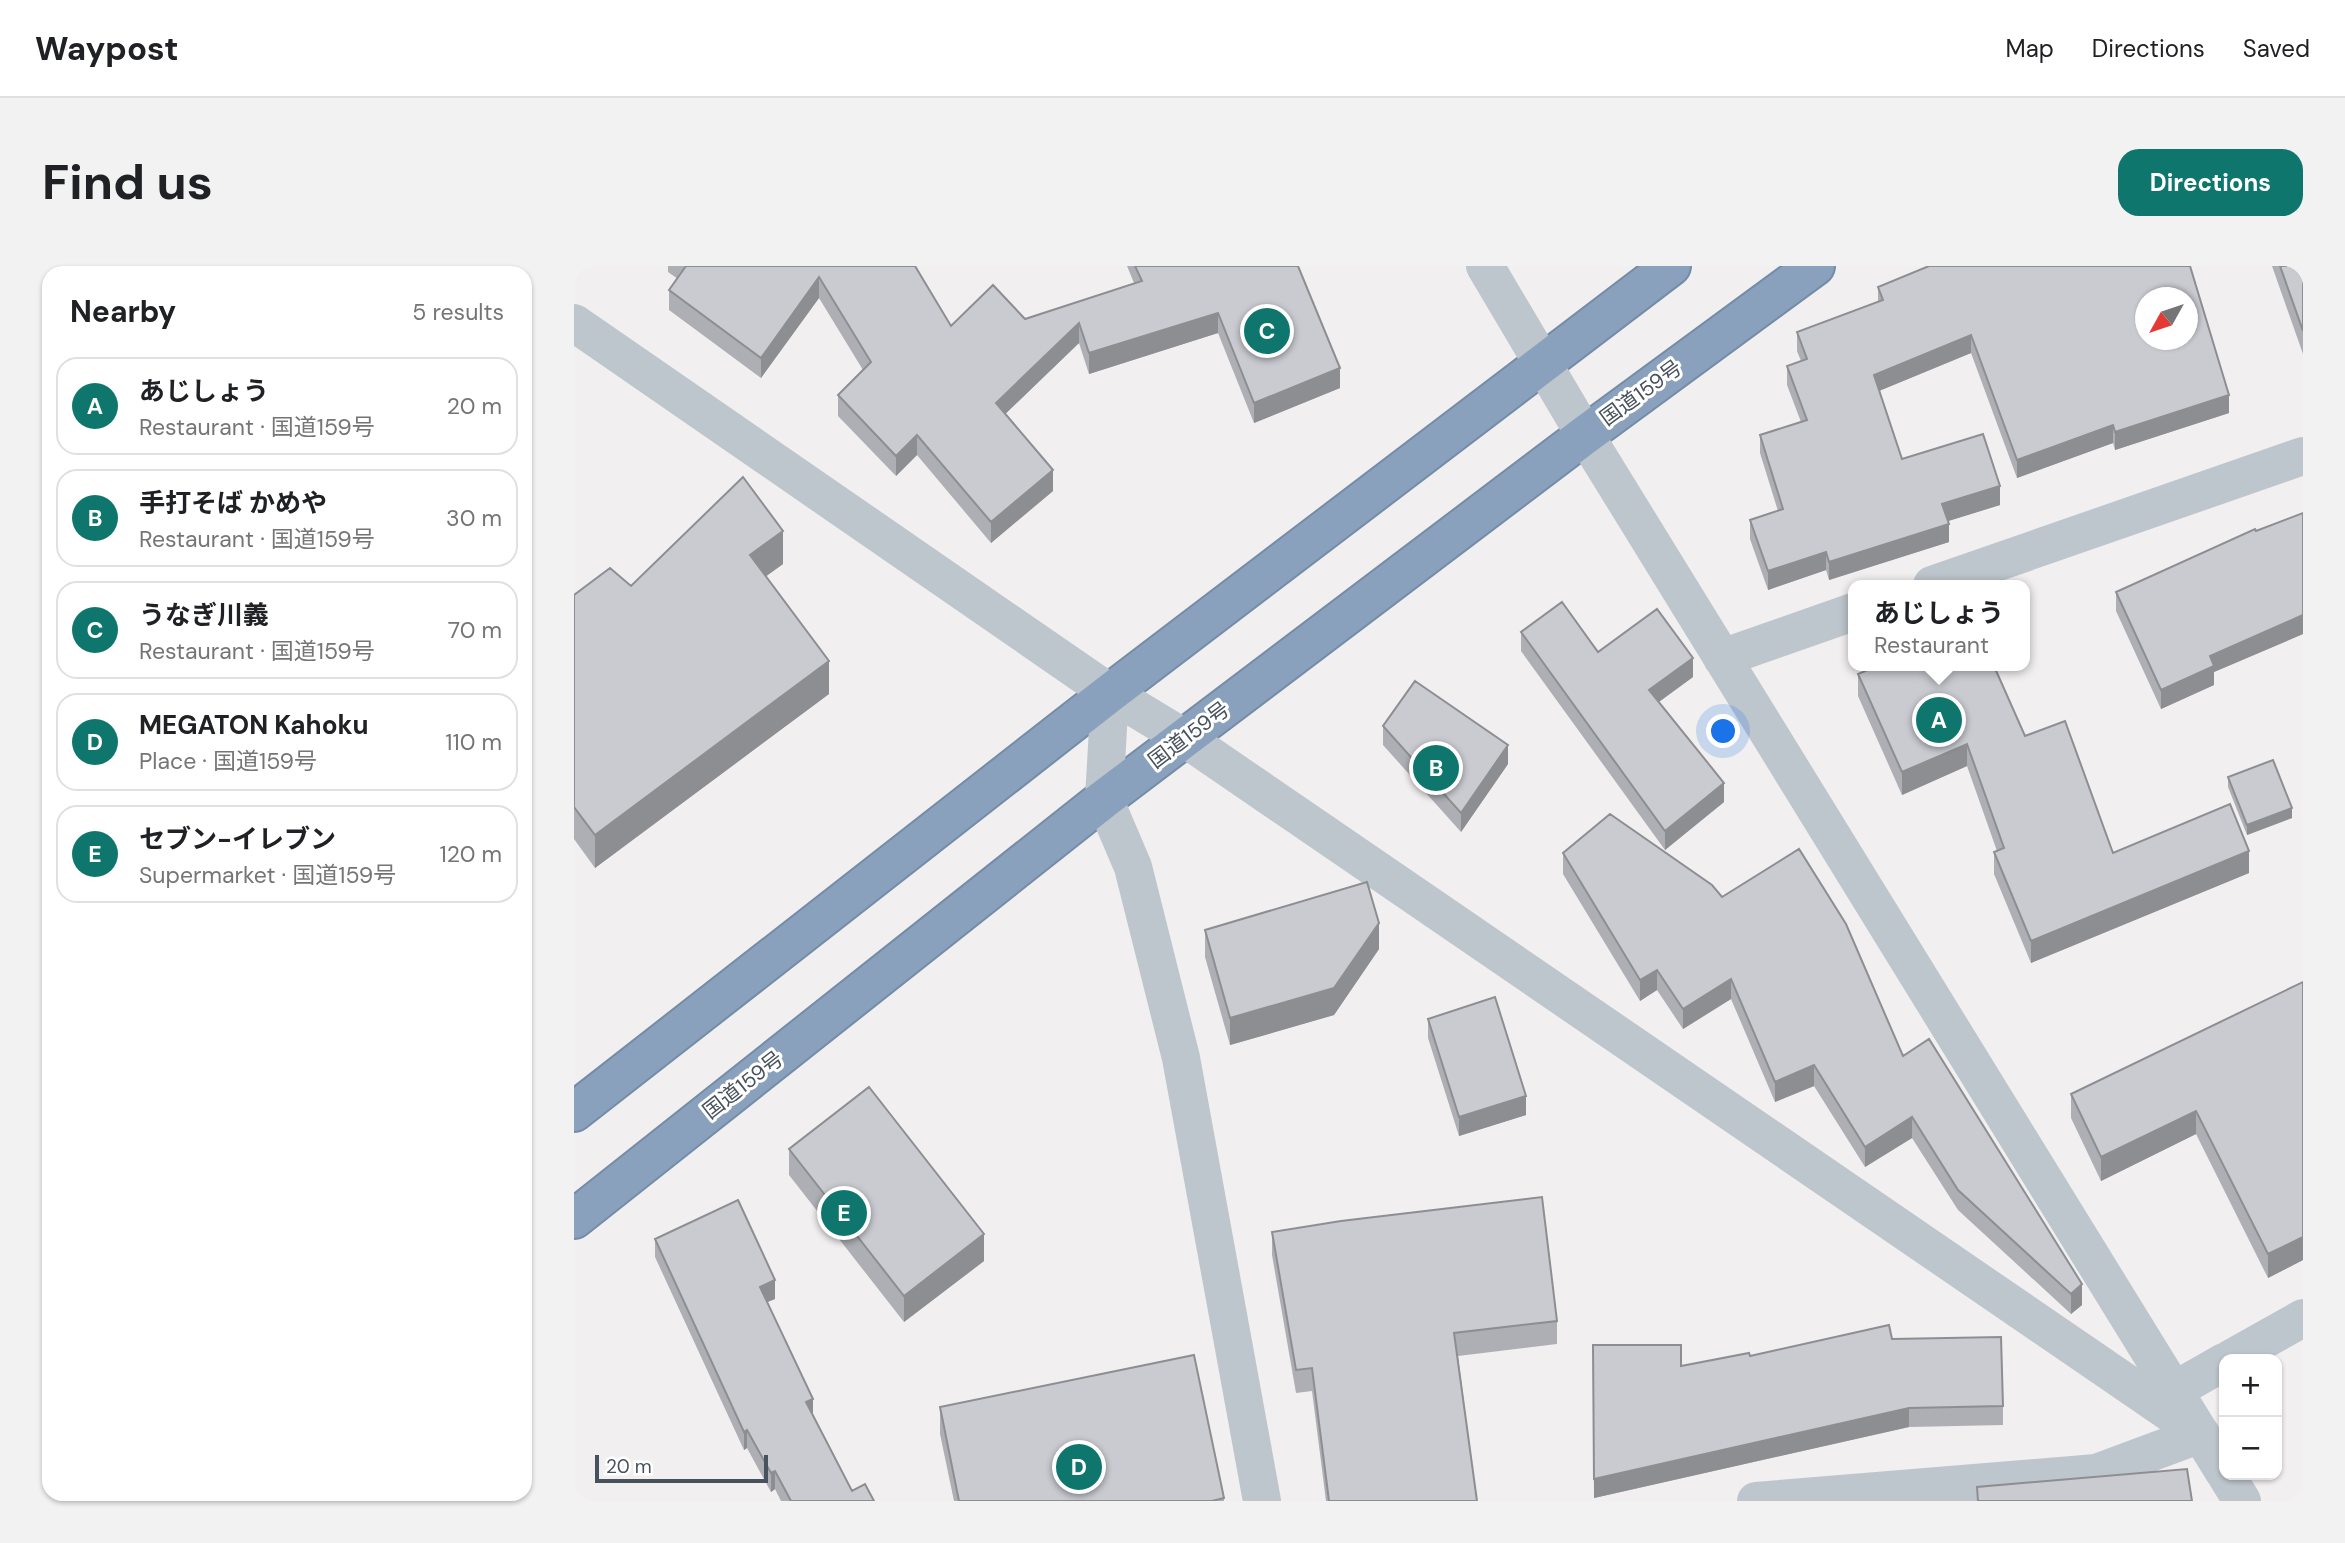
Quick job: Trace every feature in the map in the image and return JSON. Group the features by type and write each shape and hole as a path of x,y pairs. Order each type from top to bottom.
{"highway":[{"path":"574,1112 1110,693 1671,266"},
{"name":"国道159号","path":"574,1219 1104,799 1585,435 1815,266"}],"street":[{"path":"1485,266 1585,435 2219,1463"},
{"path":"574,323 1110,693 1185,739 2201,1433"},
{"path":"1946,580 2303,456"},
{"path":"1722,658 1848,614"},
{"path":"1110,693 1104,799 1133,867 1181,1058 1262,1501"},
{"path":"2239,1354 2303,1318"},
{"path":"2175,1390 2219,1365"},
{"path":"1756,1501 2096,1473 2201,1433"},
{"path":"2229,1480 2242,1501"}],"building":[{"path":"686,266 915,266 951,326 993,285 1025,319 1142,281 1135,266 1298,266 1340,368 1254,403 1218,313 1089,353 1079,323 996,403 1053,470 991,522 917,435 896,456 838,395 871,362 819,277 761,358 669,290"},
{"path":"1929,266 2190,266 2196,287 2135,287 2135,350 2198,350 2198,292 2229,395 2115,432 2113,425 2017,460 1971,335 1874,375 1902,459 1983,434 2000,486 1942,504 1949,524 1829,562 1826,552 1768,571 1750,520 1783,509 1760,435 1807,420 1787,366 1807,359 1797,332 1883,300 1878,287"},
{"path":"2280,266 2303,266 2303,331"},
{"path":"743,477 783,531 750,555 829,661 595,835 574,807 574,595 610,568 631,586"},
{"path":"2303,513 2303,615 2210,656 2214,666 2161,690 2116,592 2255,529 2256,531"},
{"path":"1562,602 1598,652 1657,609 1693,658 1649,690 1724,783 1665,831 1521,632"},
{"path":"1865,671 1996,671 2025,736 2065,721 2113,853 2230,804 2249,851 2031,941 1994,852 2004,848 1967,744 1902,772 1858,674"},
{"path":"1415,681 1508,745 1461,813 1383,726"},
{"path":"2273,760 2292,808 2247,825 2228,777"},
{"path":"1610,814 1712,885 1722,897 1799,849 1846,924 1903,1056 1929,1039 2082,1284 2071,1294 1958,1190 1912,1117 1865,1147 1814,1065 1775,1082 1731,979 1683,1009 1657,970 1640,980 1563,853"},
{"path":"1367,882 1379,923 1334,988 1230,1018 1205,930"},
{"path":"2303,982 2303,1237 2268,1254 2196,1111 2101,1157 2071,1094"},
{"path":"1495,997 1526,1096 1459,1117 1428,1019"},
{"path":"869,1087 984,1234 904,1296 789,1149"},
{"path":"1542,1197 1557,1321 1454,1333 1477,1501 1329,1501 1312,1368 1296,1370 1272,1232"},
{"path":"738,1200 775,1280 760,1287 813,1399 806,1402 852,1491 865,1484 874,1501 791,1501 775,1471 771,1473 747,1430 744,1432 655,1239"},
{"path":"1889,1325 1892,1339 2001,1337 2003,1406 1909,1408 1594,1479 1593,1345 1681,1345 1681,1366 1749,1353 1750,1356"},
{"path":"1194,1355 1224,1498 1212,1501 959,1501 940,1407"},
{"path":"2187,1469 2192,1501 1978,1501 1977,1487"}],"place":[{"name":"うなぎ川義","path":"1267,331"},
{"name":"あじしょう","path":"1939,720"},
{"name":"手打そば かめや","path":"1436,768"},
{"name":"セブン-イレブン","path":"844,1213"},
{"name":"MEGATON Kahoku","path":"1079,1467"}]}
